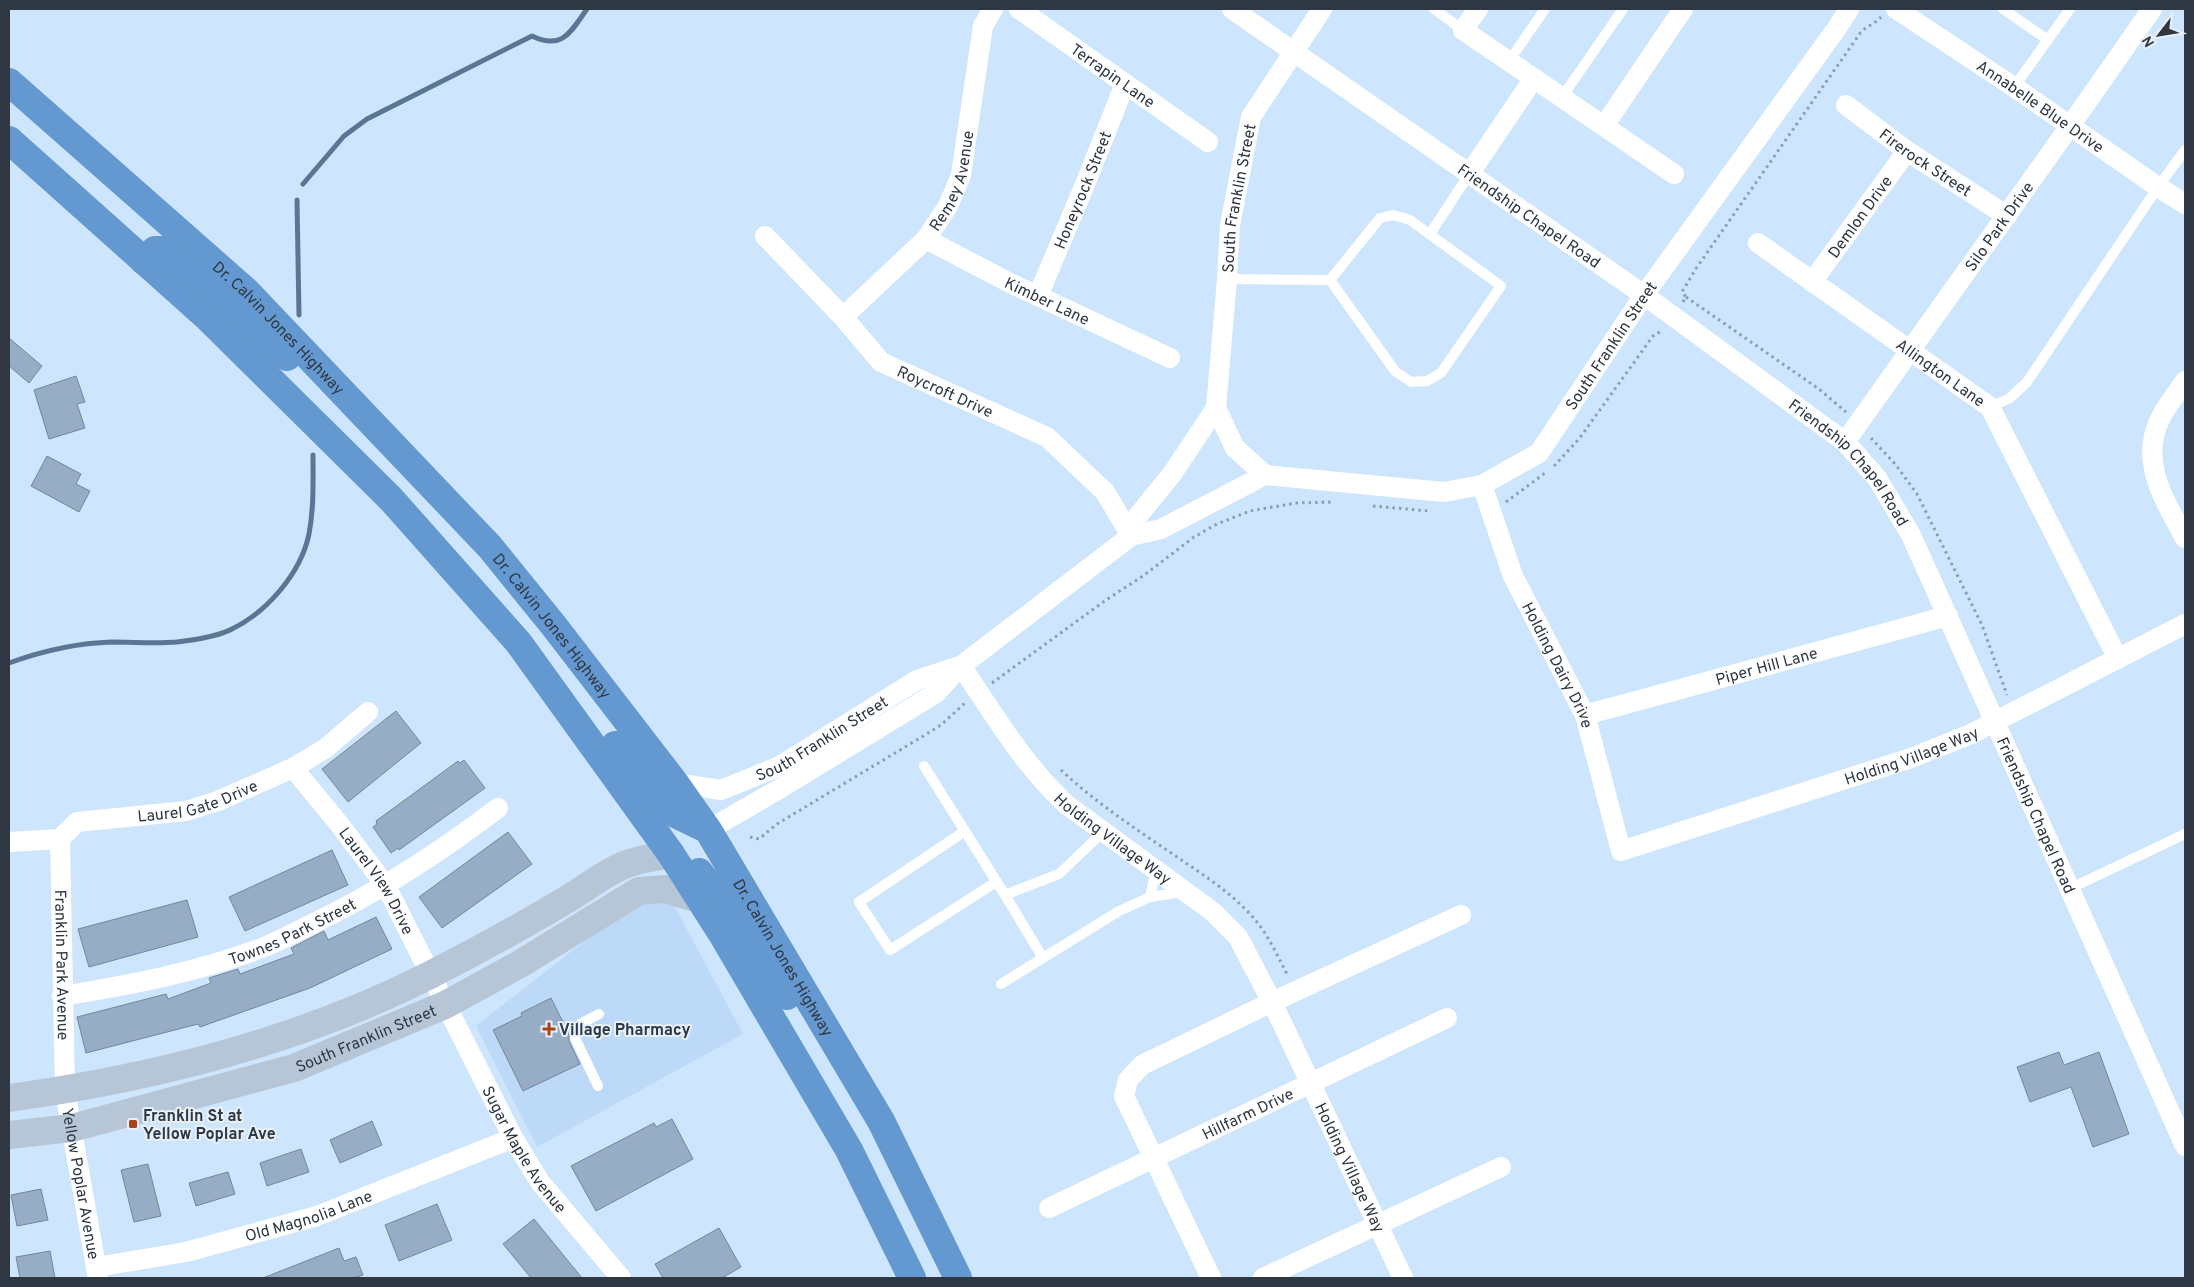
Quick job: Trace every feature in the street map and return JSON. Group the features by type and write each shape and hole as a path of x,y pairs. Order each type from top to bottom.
{"highway":[{"name":"Dr. Calvin Jones Highway","path":"9,82 246,291 490,547 676,783 708,830 881,1121 958,1278"},
{"path":"9,140 208,317 391,499 518,642 671,854 699,899 787,1043 849,1150 912,1278"},
{"path":"144,261 155,250 163,250 176,259 313,379 325,388 352,401"},
{"path":"536,666 579,698 652,792 677,815 708,830"},
{"path":"671,854 696,869 728,906 788,999 811,1003"},
{"path":"849,1150 876,1176 927,1278"}],"street":[{"name":"Remey Avenue","path":"843,317 926,239 948,206 961,175 983,26 993,9"},
{"name":"Terrapin Lane","path":"1018,9 1208,142"},
{"name":"Friendship Chapel Road","path":"1232,9 1644,295 1845,442 1877,478 1912,535 2185,1146"},
{"name":"South Franklin Street","path":"1131,536 1137,517 1172,474 1216,408 1230,225 1251,117 1322,9"},
{"path":"1478,9 1463,30 1674,174"},
{"path":"1604,126 1683,9"},
{"name":"South Franklin Street","path":"708,830 776,791 936,693 962,666 1131,536 1161,529 1265,475 1444,492 1482,485 1539,453 1644,295 1849,9"},
{"name":"Silo Park Drive","path":"1845,442 2152,9"},
{"name":"Annabelle Blue Drive","path":"1889,12 2014,87 2185,204"},
{"path":"1470,173 1534,78"},
{"name":"Honeyrock Street","path":"1038,296 1125,84"},
{"name":"Firerock Street","path":"1846,105 1907,151 2006,216"},
{"name":"Demlon Drive","path":"1812,282 1907,151"},
{"name":"Roycroft Drive","path":"765,236 843,317 880,362 1047,437 1105,492 1131,536"},
{"name":"Kimber Lane","path":"926,239 1038,296 1170,358"},
{"name":"Allington Lane","path":"1758,243 1990,408 2118,659"},
{"path":"2185,381 2160,419 2152,446 2152,470 2164,500 2185,538"},
{"path":"1216,408 1235,448 1265,475"},
{"name":"Holding Dairy Drive","path":"1482,485 1513,576 1585,715 1621,851"},
{"name":"Piper Hill Lane","path":"1585,715 1948,616"},
{"name":"Holding Village Way","path":"1621,851 1912,758 1971,734 2185,624"},
{"name":"South Franklin Street","path":"676,783 721,790 780,766 917,680 962,666"},
{"name":"Holding Village Way","path":"962,666 1046,787 1067,806 1213,912 1238,937 1312,1083 1404,1278"},
{"name":"Laurel Gate Drive","path":"60,839 77,822 186,811 218,801 293,768 326,748 368,712"},
{"name":"Laurel View Drive","path":"293,768 340,825 386,886 446,1005"},
{"name":"Townes Park Street","path":"62,996 125,986 196,970 265,947 349,907 386,886 448,846 498,808"},
{"path":"9,842 60,839"},
{"name":"Franklin Park Avenue","path":"60,839 65,1090"},
{"name":"South Franklin Street","path":"9,1098 65,1090 188,1064 282,1037 375,1000 431,974 519,927 626,864 671,854"},
{"name":"South Franklin Street","path":"9,1135 72,1128 294,1068 446,1005 520,964 639,891 665,889 699,899"},
{"path":"1210,1278 1124,1096 1128,1080 1142,1065 1272,1002 1461,915"},
{"name":"Sugar Maple Avenue","path":"446,1005 513,1138 540,1182 622,1278"},
{"name":"Hillfarm Drive","path":"1049,1208 1446,1018"},
{"name":"Yellow Poplar Avenue","path":"65,1090 97,1272"},
{"name":"Old Magnolia Lane","path":"97,1272 186,1252 317,1216 513,1138"},
{"path":"1263,1278 1378,1226 1501,1166"}],"lane":[{"path":"1434,9 1463,30"},
{"path":"1509,61 1545,9"},
{"path":"1562,97 1622,9"},
{"path":"2003,9 2048,40"},
{"path":"2014,87 2070,9"},
{"path":"1990,408 2010,398 2027,382 2185,150"},
{"path":"1430,234 1470,173"},
{"path":"1393,215 1410,220 1501,286 1441,373 1427,381 1411,382 1395,371 1330,280 1380,218 1393,215"},
{"path":"1227,279 1330,280"},
{"path":"924,766 1044,958"},
{"path":"965,832 860,902 890,950 996,882"},
{"path":"1004,895 1059,874 1103,832"},
{"path":"2069,890 2185,834"},
{"path":"1150,897 1156,870"},
{"path":"1001,984 1119,911 1150,897 1185,891"},
{"path":"598,1086 575,1038 580,1024 599,1014"}],"path":[{"path":"1849,415 1819,389 1686,297 1682,292 1695,270 1860,32 1889,12"},
{"path":"1682,305 1686,297"},
{"path":"1508,502 1524,487 1556,465 1579,439 1648,342 1668,325"},
{"path":"1870,437 1896,465 1917,494 1982,625 2008,696 2016,692"},
{"path":"998,689 994,682 1009,670 1106,600 1143,576 1194,537 1217,524 1250,511 1296,503 1335,502"},
{"path":"1364,505 1438,511"},
{"path":"750,837 759,839 777,824 941,725 959,707"},
{"path":"1055,763 1084,791 1235,899 1259,925 1290,980"}],"shaded area":[{"path":"661,881 743,1034 537,1147 476,1026"}],"building":[{"path":"9,338 42,366 29,383 9,366"},
{"path":"76,376 85,402 77,404 85,428 49,439 34,390"},
{"path":"47,456 81,474 76,484 90,491 79,512 31,486"},
{"path":"396,711 421,743 348,802 322,769"},
{"path":"464,760 485,788 399,850 398,848 391,853 373,827 377,824 376,821 458,761 460,763"},
{"path":"508,832 532,864 442,928 419,897"},
{"path":"332,850 348,885 245,931 229,897"},
{"path":"187,900 198,937 89,967 78,929"},
{"path":"376,917 392,949 310,988 200,1027 198,1024 86,1053 77,1017 166,994 168,999 211,983 209,978 238,969 240,974 294,954 291,948 324,931 328,940"},
{"path":"551,998 569,1034 569,1041 580,1064 523,1091 493,1030 522,1016 521,1013"},
{"path":"2059,1052 2064,1065 2099,1052 2129,1134 2093,1147 2071,1087 2030,1102 2017,1067"},
{"path":"672,1119 693,1159 596,1211 571,1166 654,1123 656,1127"},
{"path":"372,1121 382,1145 340,1163 330,1140"},
{"path":"301,1149 309,1172 267,1186 260,1163"},
{"path":"148,1164 161,1216 134,1222 121,1170"},
{"path":"228,1172 235,1194 196,1206 189,1183"},
{"path":"41,1189 48,1220 17,1226 11,1195"},
{"path":"437,1204 452,1240 399,1261 385,1225"},
{"path":"534,1219 582,1278 531,1278 503,1244"},
{"path":"719,1228 741,1267 722,1278 663,1278 655,1264"},
{"path":"339,1248 344,1261 356,1257 363,1275 353,1278 263,1278"},
{"path":"50,1251 55,1278 20,1278 16,1257"}],"waterway":[{"path":"303,184 344,136 367,119 532,36 543,40 559,40 571,31 587,9"},
{"path":"297,200 299,315"},
{"path":"9,663 47,651 86,644 112,642 169,643 198,639 226,632 245,622 270,602 281,590 299,563 305,549 312,514 313,455"}],"place":[{"name":"Village Pharmacy","path":"549,1029"},
{"name":"Franklin St at Yellow Poplar Ave","path":"133,1124"}]}
